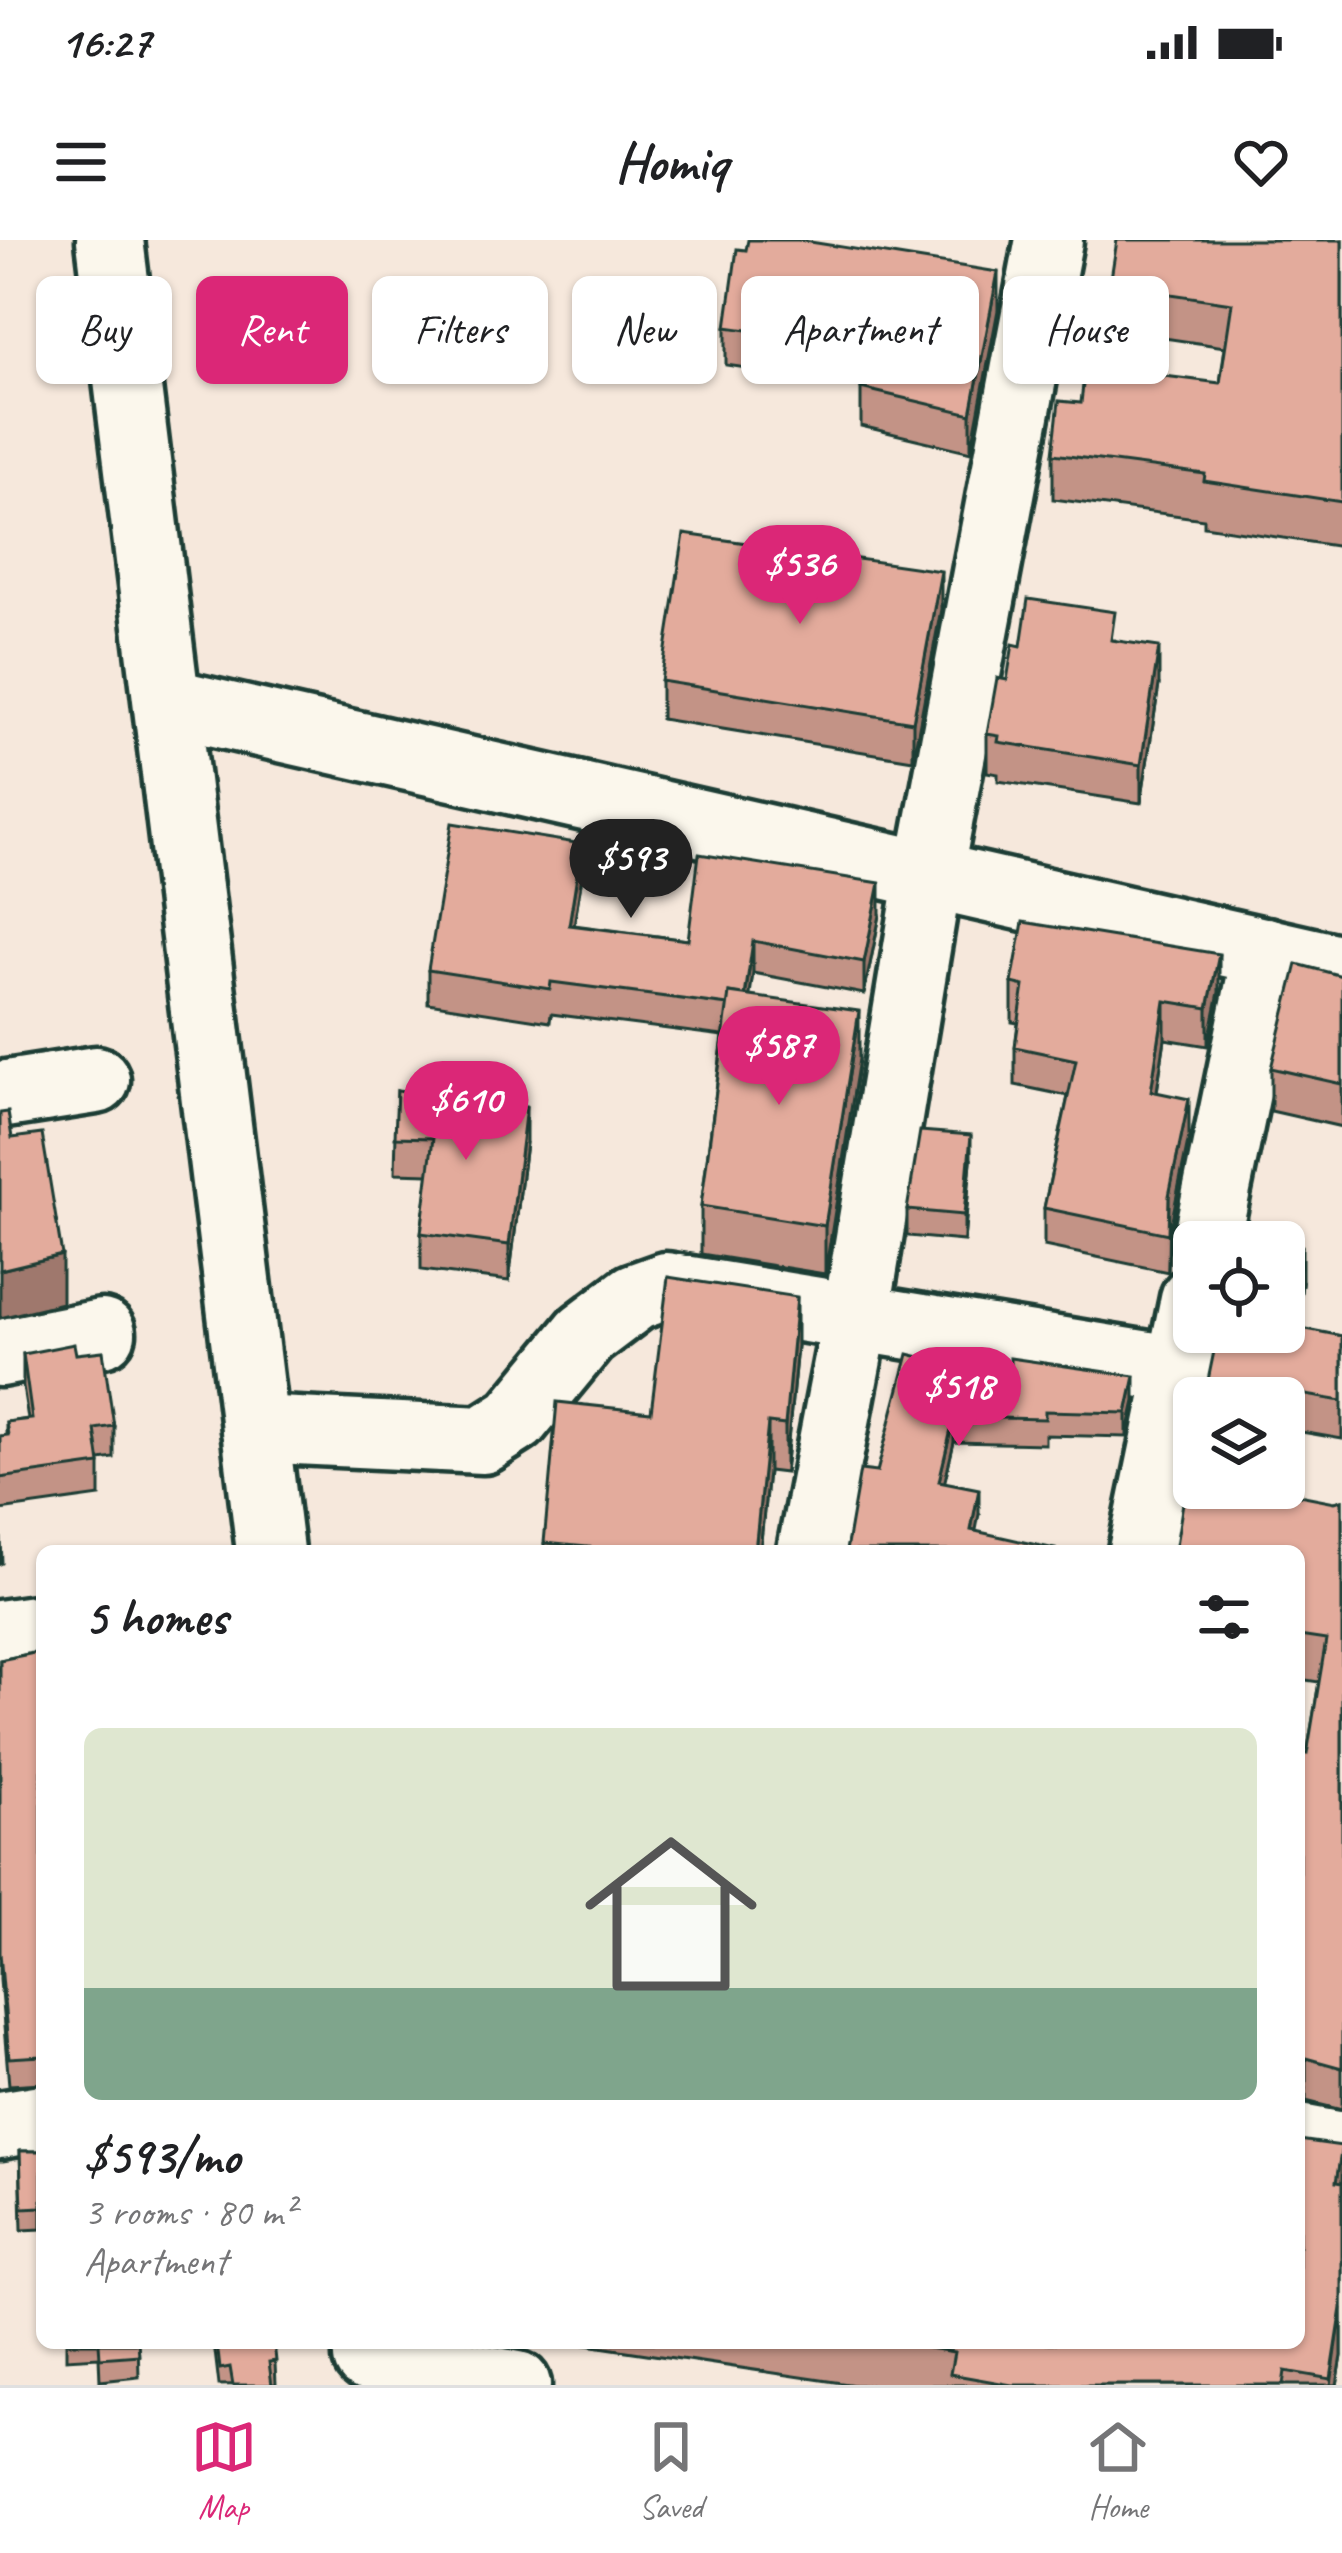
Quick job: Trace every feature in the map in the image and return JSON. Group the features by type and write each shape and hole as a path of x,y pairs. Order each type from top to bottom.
{"street":[{"path":"110,240 269,1545"},
{"path":"813,1545 856,1317 928,875 1049,240"},
{"path":"167,702 1342,969"},
{"path":"1210,1221 1266,952"},
{"path":"0,1095 96,1080"},
{"path":"255,1429 483,1440 516,1419 586,1334 635,1297 666,1286 1179,1370"},
{"path":"0,1354 102,1333"},
{"path":"1179,1377 1183,1353"},
{"path":"1145,1545 1173,1484"},
{"path":"0,1634 36,1629"},
{"path":"0,2125 36,2119"},
{"path":"1305,2139 1342,2146"},
{"path":"368,2362 517,2385"}],"building":[{"path":"748,240 798,240 998,272 979,372 979,276 741,276 741,329 726,327 737,249 746,250"},
{"path":"1117,240 1342,240 1342,502 1204,481 1205,474 1053,454 1059,401 1081,403 1083,384 1169,384 1169,377 1220,383 1232,303 1169,294 1169,276 1111,276"},
{"path":"862,384 977,384 971,414 861,388"},
{"path":"684,534 941,571 913,722 661,681"},
{"path":"1028,599 1115,612 1111,640 1159,647 1141,765 998,742 999,736 987,734 997,678 1007,680 1013,644 1021,646"},
{"path":"452,823 582,844 569,925 688,940 699,854 880,883 864,962 753,941 745,996 729,993 728,1005 551,982 550,989 428,970"},
{"path":"1023,922 1219,954 1208,1008 1165,1001 1151,1091 1189,1099 1169,1196 1168,1234 1044,1208 1076,1060 1015,1047 1024,986 1012,983"},
{"path":"1297,964 1342,976 1342,1084 1271,1068"},
{"path":"729,993 859,1011 825,1226 701,1206"},
{"path":"397,1091 526,1107 509,1245 421,1233 433,1138 395,1137"},
{"path":"8,1112 12,1138 42,1134 62,1255 0,1270 0,1113"},
{"path":"920,1131 971,1135 964,1215 907,1210"},
{"path":"668,1277 797,1297 785,1425 768,1423 756,1545 544,1543 557,1402 651,1412"},
{"path":"1305,1329 1342,1336 1342,1401 1305,1395 1305,1377 1209,1377 1214,1353 1305,1353"},
{"path":"74,1344 76,1354 103,1351 114,1426 95,1429 100,1464 0,1478 0,1436 8,1435 6,1422 32,1419 23,1354"},
{"path":"908,1354 1010,1379 1010,1358 1135,1376 1127,1413 1045,1411 1045,1419 954,1417 939,1481 979,1489 971,1530 1037,1545 847,1545 860,1470 877,1472"},
{"path":"1305,1496 1342,1500 1342,2068 1305,2058 1305,1754 1326,1640 1305,1637 1305,1545 1176,1545 1182,1509 1305,1509"},
{"path":"36,1653 36,2056 9,2058 0,1953 0,1660"},
{"path":"1305,2141 1342,2146 1336,2182 1342,2183 1342,2308 1331,2379 1285,2371 1283,2385 1012,2385 950,2374 954,2352 935,2349 1305,2349"},
{"path":"20,2151 36,2151 36,2207 22,2208"},
{"path":"99,2349 138,2349 139,2355 100,2358"},
{"path":"218,2349 275,2349 276,2361 269,2362 272,2385 233,2385 230,2367 220,2369"}]}
